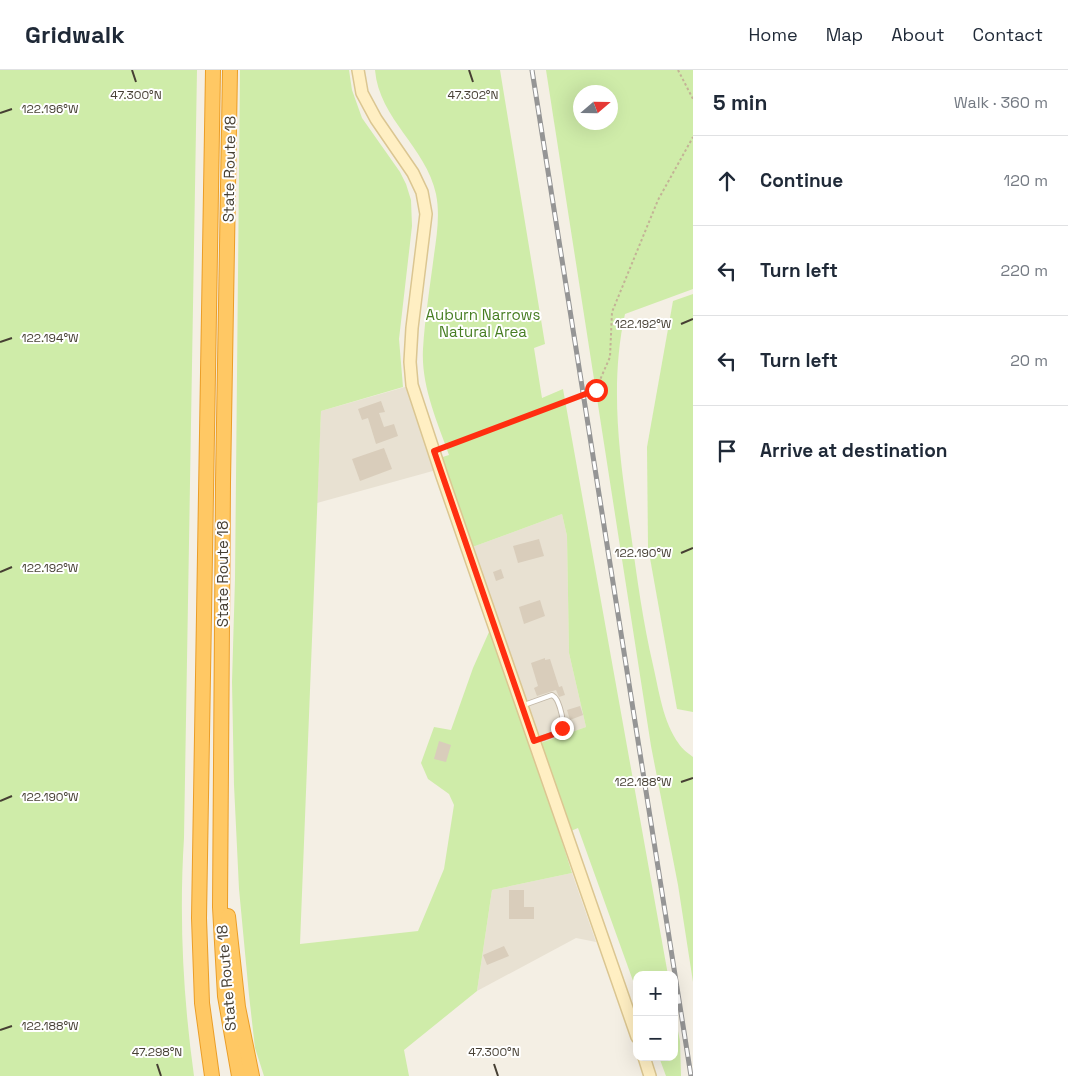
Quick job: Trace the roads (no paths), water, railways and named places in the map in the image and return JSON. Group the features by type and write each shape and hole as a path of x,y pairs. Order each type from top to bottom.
{"highway":[{"name":"State Route 18","path":"212,1076 202,1004 199,918 213,70"},
{"name":"State Route 18","path":"230,70 223,482 220,869 225,996 239,1076"},
{"path":"220,869 232,941 238,1007 252,1076"}],"main road":[{"path":"358,70 362,93 376,119 413,173 422,192 426,214 412,328 410,362 412,385 633,1026"},
{"path":"645,1061 650,1076"}],"lane":[{"path":"522,706 552,695 556,698 563,719 562,728 557,733 534,741"}],"railway":[{"path":"532,70 691,1076"}],"park label":[{"name":"Auburn Narrows Natural Area","path":"483,322"}]}
